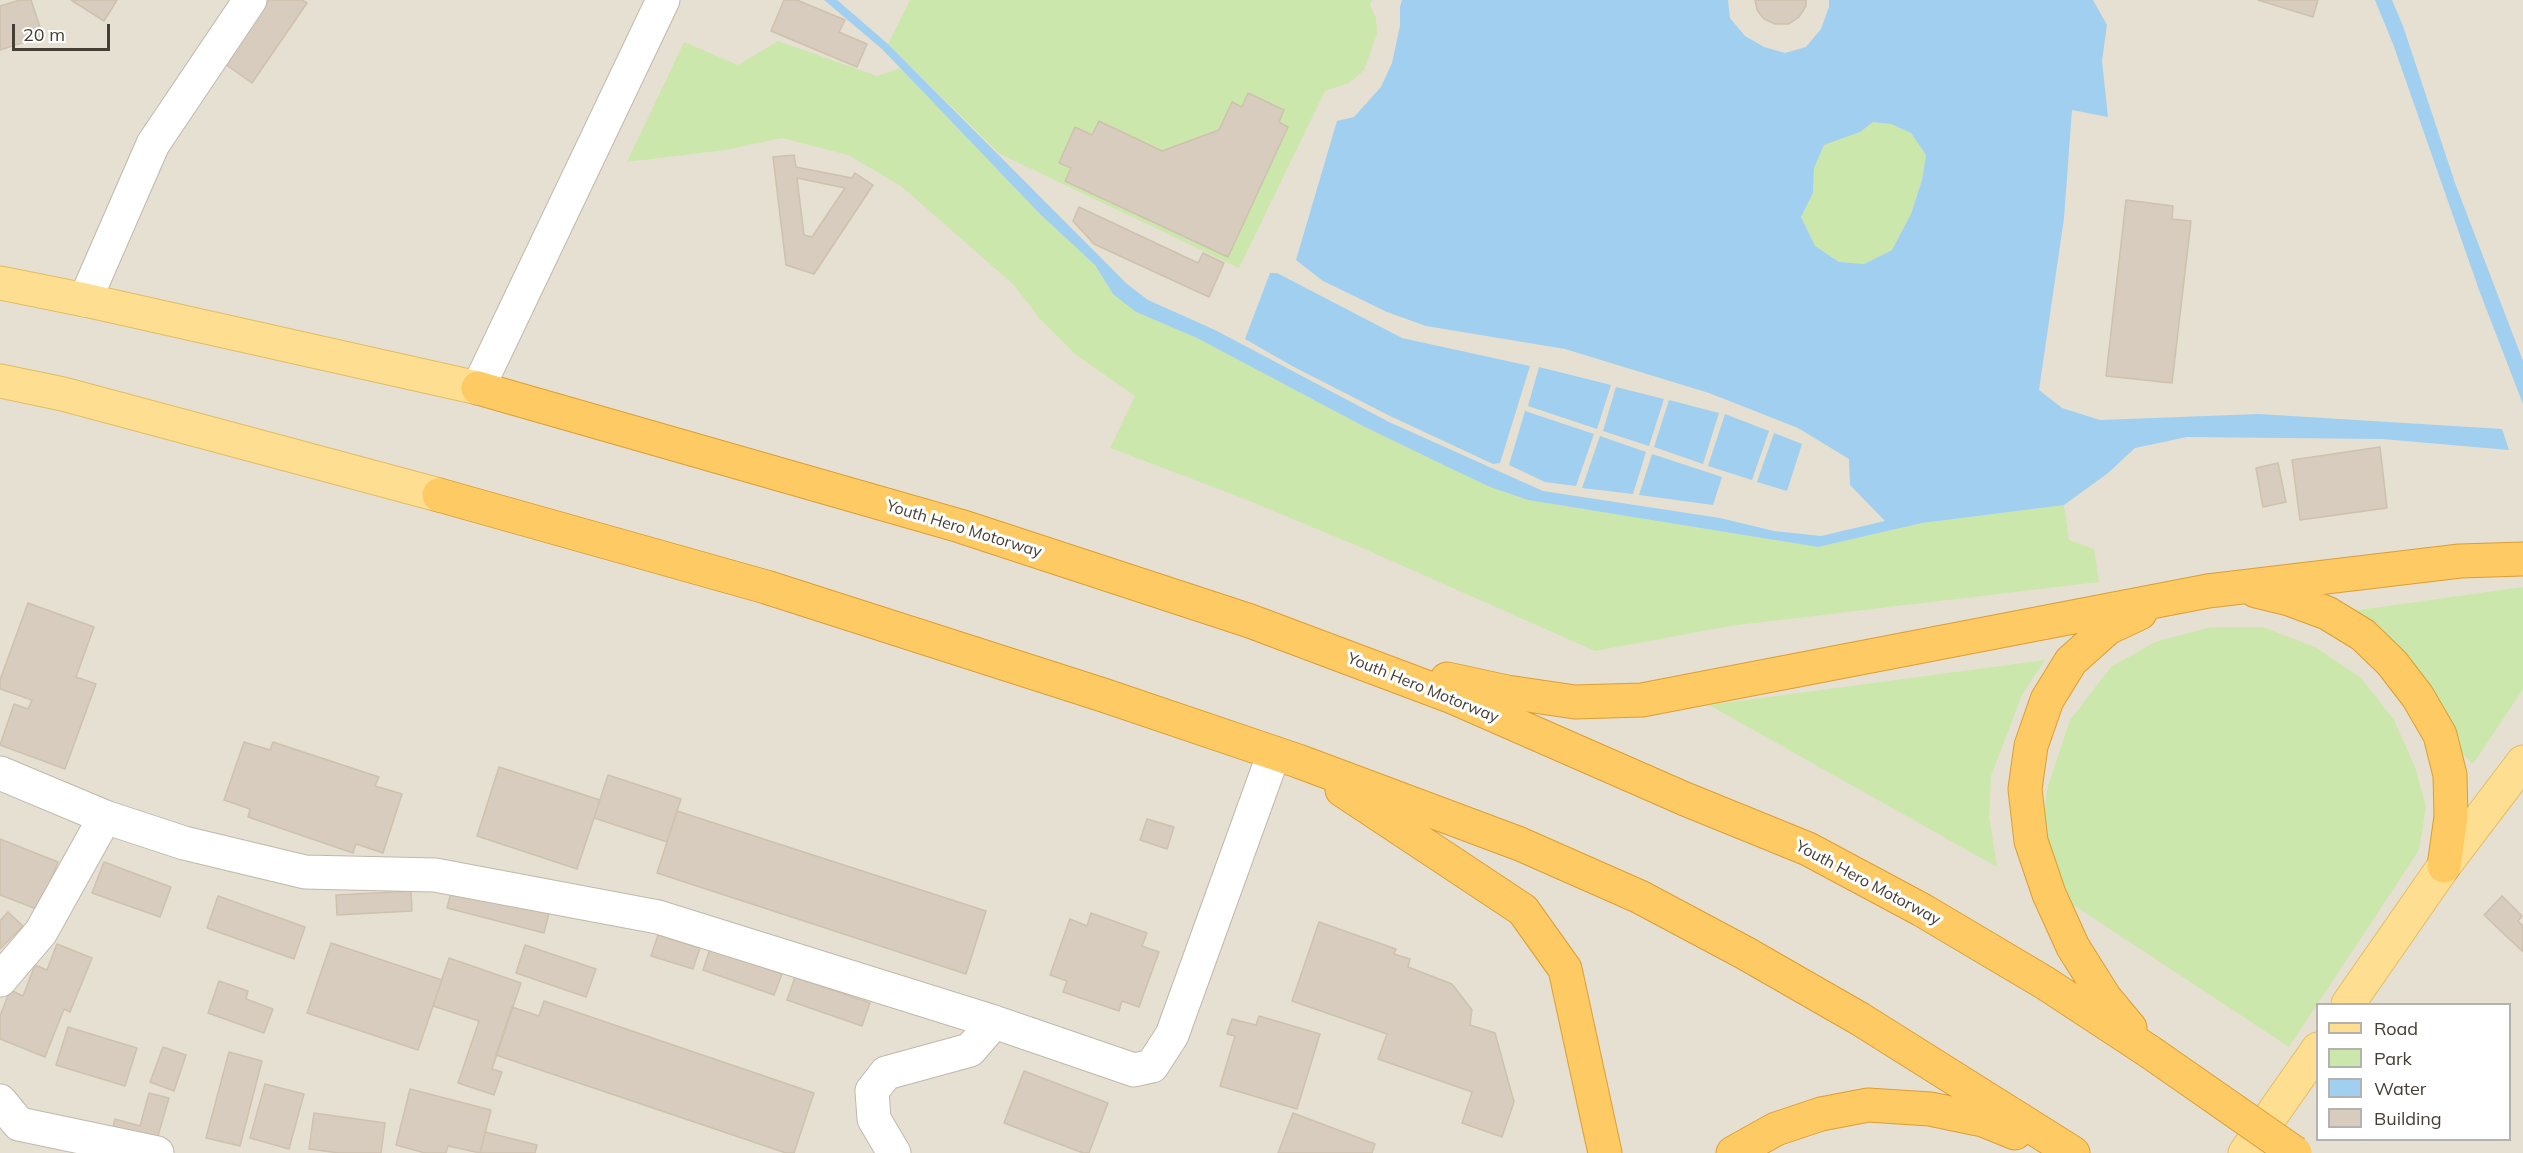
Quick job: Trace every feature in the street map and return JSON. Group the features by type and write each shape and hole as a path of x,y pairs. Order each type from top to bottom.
{"highway":[{"name":"Youth Hero Motorway","path":"478,388 960,526 1250,621 1450,696 1685,799 1808,849 1922,910 2151,1052 2295,1153"},
{"path":"439,495 766,586 1286,757 1509,839 1640,897 1860,1019 2073,1153"},
{"path":"1340,655 1507,692 1575,702 1642,700 2208,591 2460,561 2523,559"},
{"path":"2151,1052 2104,998 2073,947 2049,894 2031,841 2025,789 2031,746 2047,700 2071,661 2108,628 2156,605 2208,591 2254,591 2289,599 2327,613 2363,635 2392,663 2418,697 2440,735 2450,776 2451,817 2444,866"},
{"path":"1286,757 1523,910 1565,969 1605,1153"},
{"path":"1733,1153 1776,1129 1821,1114 1868,1105 1930,1108 1983,1120 2065,1153"}],"main road":[{"path":"0,283 478,388"},
{"path":"0,381 63,394 439,495"},
{"path":"2349,1003 2444,866 2523,762"},
{"path":"2245,1153 2316,1052"}],"street":[{"path":"85,300 153,144 250,0"},
{"path":"478,388 663,0"},
{"path":"0,773 105,817 184,843 305,872 435,875 658,917 994,1022 1134,1070 1152,1066 1172,1035 1286,757"},
{"path":"0,980 41,932 105,817"},
{"path":"894,1153 874,1119 872,1091 886,1073 970,1050 994,1022"},
{"path":"0,1101 20,1124 157,1153"}],"shaded area":[{"path":"0,0 2523,0 2523,1153 0,1153"}],"green space":[{"path":"910,0 1372,0 1370,5 1376,18 1377,34 1364,70 1349,83 1325,91 1239,268 1000,154 888,44"},
{"path":"778,41 877,76 900,68 1040,214 1095,265 1113,294 1136,312 1197,338 1365,427 1490,487 1528,500 1818,547 1922,523 2064,505 2069,540 2094,549 2099,582 1730,626 1595,651 1360,547 1237,496 1110,448 1135,396 1076,355 1040,319 1014,285 901,186 848,155 782,138 725,150 627,162 684,42 738,65"},
{"path":"1873,122 1891,124 1911,133 1926,155 1922,180 1911,214 1892,250 1864,264 1839,262 1815,246 1801,217 1813,193 1814,168 1824,145 1860,132"},
{"path":"2523,587 2523,689 2473,764 2344,612"},
{"path":"2211,627 2263,627 2317,648 2361,678 2394,720 2415,767 2426,807 2419,850 2289,1047 2060,896 2047,866 2044,809 2048,786 2070,720 2111,667 2155,642"},
{"path":"2045,660 2022,695 1991,776 1989,816 1997,867 1709,705"}],"water":[{"path":"824,0 837,0 888,44 1127,284 1148,300 1215,330 1389,422 1543,491 1720,518 1774,531 1821,536 1885,521 1850,485 1849,459 1798,428 1709,393 1565,349 1426,326 1387,312 1323,281 1296,260 1337,121 1354,117 1381,87 1392,63 1400,26 1402,0 1728,0 1730,18 1745,36 1764,47 1785,53 1806,47 1821,29 1829,7 1829,0 2093,0 2107,25 2102,61 2108,117 2072,110 2064,218 2039,390 2062,408 2100,420 2259,414 2502,429 2509,450 2382,439 2187,437 2135,448 2108,473 2064,505 1922,523 1818,547 1528,500 1490,487 1452,469 1365,427 1197,338 1136,312 1113,294 1095,265 1040,214 882,49","holes":["1873,122 1891,124 1911,133 1926,155 1922,180 1911,214 1892,250 1864,264 1839,262 1815,246 1801,217 1813,193 1814,168 1824,145 1860,132"]},
{"path":"2375,0 2392,0 2403,26 2455,183 2523,361 2523,404 2479,290 2393,44"},
{"path":"1270,273 1277,273 1402,338 1530,366 1500,463 1493,464 1390,416 1245,339"},
{"path":"1539,367 1611,385 1597,429 1528,406"},
{"path":"1616,387 1664,399 1649,446 1603,431"},
{"path":"1669,400 1719,413 1703,464 1654,447"},
{"path":"1525,411 1594,434 1576,486 1545,482 1509,465"},
{"path":"1725,414 1769,431 1752,480 1708,466"},
{"path":"1774,433 1802,444 1787,491 1757,482"},
{"path":"1600,436 1646,452 1633,494 1582,488"},
{"path":"1652,454 1722,477 1713,505 1639,495"}],"building":[{"path":"20,0 31,0 43,36 0,50 0,6"},
{"path":"71,0 117,0 104,21"},
{"path":"269,0 302,0 307,3 252,83 225,64"},
{"path":"784,0 797,0 845,20 839,32 867,44 857,67 771,31"},
{"path":"1755,0 1806,0 1806,6 1799,17 1789,24 1775,24 1764,19 1757,10"},
{"path":"2258,0 2318,0 2313,17"},
{"path":"1248,93 1284,110 1279,122 1288,127 1228,257 1065,181 1071,168 1059,163 1075,127 1092,135 1099,121 1162,151 1219,130 1232,102 1242,107"},
{"path":"794,155 796,167 852,178 855,173 873,185 814,274 786,265 773,157","holes":["797,178 845,188 812,237 804,235"]},
{"path":"2126,200 2173,206 2172,219 2191,221 2172,383 2106,376"},
{"path":"1079,207 1198,263 1203,253 1224,263 1209,297 1094,244 1073,221"},
{"path":"2380,447 2387,508 2300,520 2292,460"},
{"path":"2278,463 2286,502 2263,507 2256,468"},
{"path":"28,603 94,627 76,677 96,684 65,769 0,745 14,704 28,709 32,700 0,689 0,680"},
{"path":"244,742 270,750 273,742 379,777 375,786 402,794 383,853 356,844 353,853 248,817 250,809 224,800"},
{"path":"499,767 600,800 577,869 477,836"},
{"path":"608,775 681,799 667,842 594,818"},
{"path":"677,811 986,911 966,974 657,873"},
{"path":"1147,819 1174,827 1167,849 1140,840"},
{"path":"0,839 58,862 39,910 0,895"},
{"path":"104,862 171,887 160,917 92,893"},
{"path":"452,889 549,913 544,933 447,908"},
{"path":"411,891 412,911 337,915 336,895"},
{"path":"218,896 305,927 294,959 207,928"},
{"path":"2502,896 2522,916 2518,921 2523,926 2523,952 2484,915"},
{"path":"8,912 23,926 0,949 0,921"},
{"path":"1091,913 1147,933 1142,946 1159,952 1139,1007 1122,1001 1119,1011 1063,992 1067,981 1050,975 1070,919 1087,926"},
{"path":"1319,922 1396,949 1394,954 1410,959 1408,967 1452,984 1472,1010 1470,1025 1495,1033 1514,1102 1502,1137 1462,1123 1472,1092 1378,1059 1387,1034 1292,1001"},
{"path":"658,935 700,948 693,969 651,956"},
{"path":"331,943 442,980 418,1050 307,1013"},
{"path":"57,944 92,958 70,1012 64,1009 45,1057 0,1039 0,1016 10,990 23,996 35,965 47,970"},
{"path":"525,945 596,969 586,997 516,973"},
{"path":"710,949 782,974 774,995 703,970"},
{"path":"449,958 521,983 492,1069 502,1072 494,1095 458,1083 479,1021 433,1006"},
{"path":"795,977 870,1003 862,1026 787,1000"},
{"path":"219,981 248,991 246,999 273,1009 264,1033 208,1013"},
{"path":"544,1001 814,1093 794,1153 786,1153 496,1055 512,1007 539,1016"},
{"path":"1259,1016 1320,1034 1297,1109 1220,1086 1235,1036 1227,1034 1232,1019 1256,1025"},
{"path":"68,1027 137,1048 125,1086 56,1065"},
{"path":"163,1047 186,1055 174,1091 150,1082"},
{"path":"229,1052 262,1061 240,1146 206,1138"},
{"path":"1024,1071 1108,1103 1089,1153 1083,1153 1004,1123"},
{"path":"265,1084 304,1094 289,1149 250,1138"},
{"path":"410,1089 491,1110 480,1153 448,1146 446,1153 425,1153 396,1145"},
{"path":"149,1093 169,1098 155,1146 111,1135 115,1119 140,1126"},
{"path":"314,1113 385,1123 381,1153 339,1153 309,1149"},
{"path":"1293,1113 1375,1144 1372,1153 1278,1153"},
{"path":"485,1132 537,1145 535,1153 480,1153"}]}
